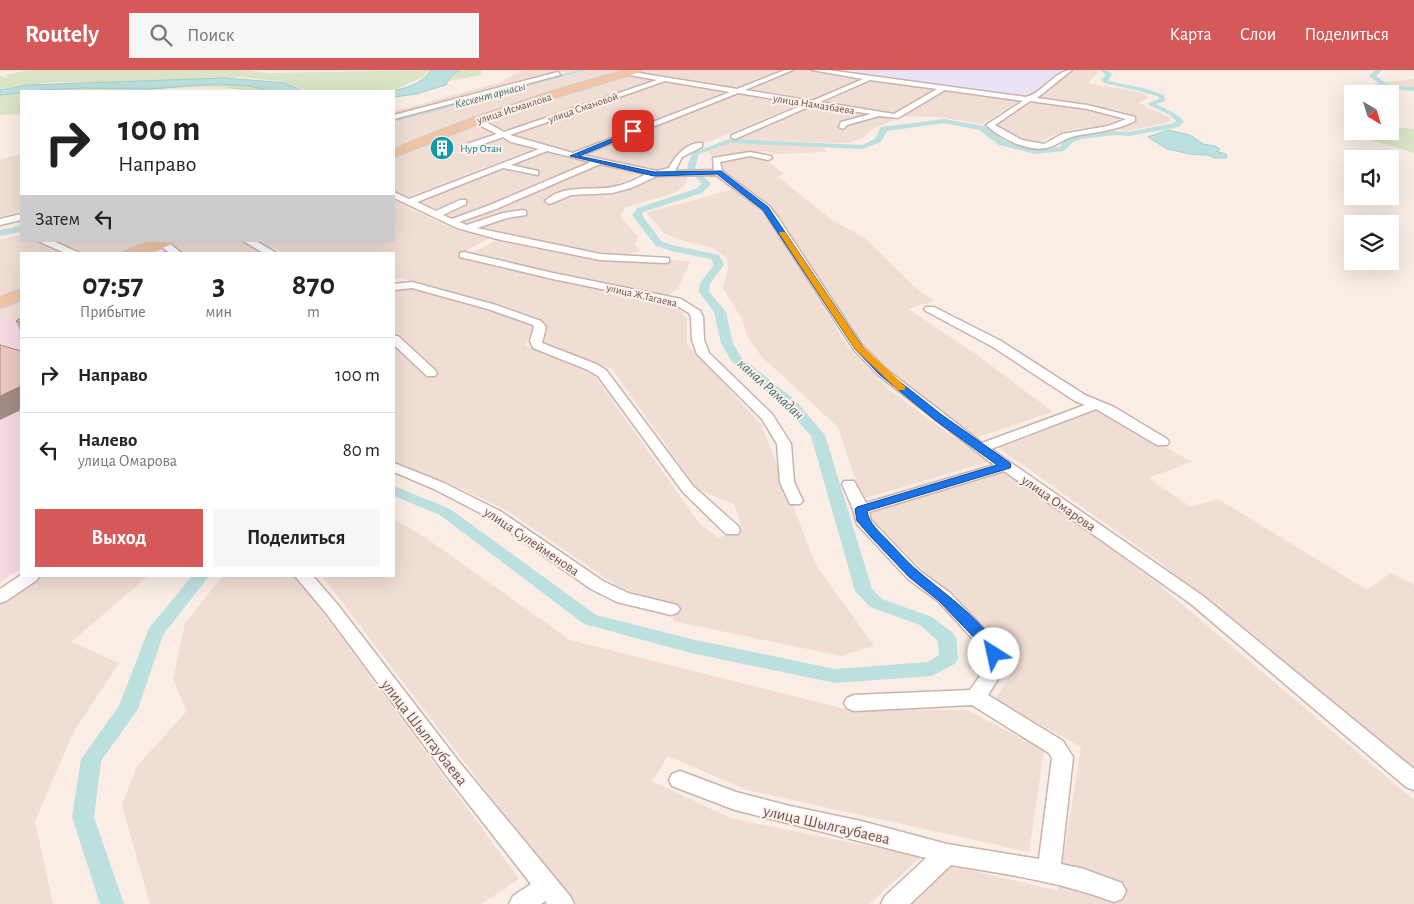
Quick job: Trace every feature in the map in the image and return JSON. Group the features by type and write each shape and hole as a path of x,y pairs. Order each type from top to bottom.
{"main road":[{"name":"улица Исмаилова","path":"395,153 476,120 631,71"},
{"path":"136,252 164,242"},
{"path":"1,302 20,294"}],"street":[{"name":"улица Намазбаева","path":"573,156 790,70"},
{"path":"815,70 1028,98 1114,112 1132,119 1109,128 1062,137 1051,144 1043,146 1015,140 990,125 1026,102 1028,98 1038,96 1069,70"},
{"path":"851,75 858,70"},
{"name":"улица Намазбаева","path":"631,71 734,91 895,116 944,88"},
{"path":"395,117 558,74"},
{"path":"735,137 869,78"},
{"name":"улица Смановой","path":"464,148 665,79"},
{"path":"844,127 844,124 880,114"},
{"path":"476,120 502,135 546,149 654,174 718,172 716,160 750,154 768,158"},
{"path":"549,201 579,191 622,188 654,174 672,170 679,156 699,145"},
{"path":"410,202 546,149"},
{"path":"451,222 493,207 599,162"},
{"path":"501,165 535,173"},
{"name":"улица Омарова","path":"718,172 766,208 858,347 882,372 980,448 1197,600 1414,781"},
{"path":"395,195 465,228 497,236 600,257 665,260"},
{"path":"435,214 463,202"},
{"path":"465,228 506,215 523,213"},
{"path":"0,222 20,217"},
{"name":"улица Ж.Тагаева","path":"497,236 464,255 562,278 677,301 694,311 698,317 698,340 703,354 767,417 784,444 787,482 795,501"},
{"path":"46,242 72,252"},
{"path":"164,242 176,252"},
{"path":"250,242 269,252"},
{"path":"395,287 412,285 492,306 537,323 540,327 537,345 592,366 602,373 688,489 732,530"},
{"path":"930,309 997,344 1080,398 1109,410 1162,442"},
{"path":"395,340 431,373"},
{"path":"980,448 1096,405"},
{"path":"861,509 1006,466"},
{"name":"улица Сулейменова","path":"395,468 439,486 494,514 597,585 623,598 671,610"},
{"path":"849,484 861,509 863,521 914,574 944,597 990,645 994,654 994,665 986,686 975,697"},
{"path":"0,598 31,577"},
{"name":"улица Шылгаубаева","path":"304,577 332,609 453,769 555,895 521,904"},
{"path":"854,703 975,697 1056,748 1062,757 1049,871"},
{"name":"улица Шылгаубаева","path":"680,780 735,802 862,831 947,854 1049,871 1084,880 1114,891"},
{"path":"893,904 947,854"}],"shaded area":[{"path":"522,70 578,70 565,73 559,72 395,115 395,111 499,83"},
{"path":"590,70 627,70 587,81 465,121 395,149 395,121"},
{"path":"639,70 782,70 731,90 630,72"},
{"path":"790,70 811,70 863,77 808,102 736,90"},
{"path":"859,70 1062,70 1026,98 852,74"},
{"path":"1067,70 1094,70 1098,72 1088,83 1142,93 1149,97 1139,103 1171,118 1169,122 1129,131 1117,129 1138,118 1120,114 1121,111 1031,99"},
{"path":"625,74 660,79 506,131 481,120"},
{"path":"866,78 939,88 892,115 811,102"},
{"path":"1414,79 1414,90 1399,89 1399,85 1379,85 1373,83"},
{"path":"663,80 727,91 569,153 504,134"},
{"path":"942,88 1023,99 982,124 938,117 894,116"},
{"path":"733,92 803,103 677,155 670,167 652,171 579,154"},
{"path":"1027,100 1108,112 1106,115 1121,118 1104,126 1074,129 1051,136 1041,142 1021,140 988,124"},
{"path":"808,104 884,116 893,120 871,130 863,138 847,143 739,140 732,137"},
{"path":"472,122 502,138 533,149 407,197 395,191 395,157"},
{"path":"729,143 823,146 826,152 773,154 767,151 755,152 784,174 777,176 833,221 865,238 916,288 934,301 908,309 976,354 1053,412 975,438 907,390 864,350 769,211 722,172 708,151"},
{"path":"543,151 639,174 606,190 614,193 656,177 688,176 685,185 674,193 626,207 620,216 638,237 635,244 640,251 623,255 598,253 467,225 417,200"},
{"path":"20,154 20,211 0,217 0,160"},
{"path":"734,189 763,211 848,347 889,390 988,462 865,498 856,481 838,427 761,356 747,336 742,319 723,288 728,269 727,258 713,248 680,240 664,233 647,213"},
{"path":"395,201 456,230 489,238 457,256 669,303 681,310 687,319 687,344 761,424 816,565 874,646 841,656 673,621 673,606 620,588 506,510 458,487 395,462 395,288 402,284 535,325 525,345 594,375 699,523 719,538 742,528 734,504 698,490 612,369 535,342 544,323 449,291 401,278 395,280 395,252 281,252 259,242 395,242"},
{"path":"19,235 20,242 38,242 65,252 20,252 20,289 0,297 0,240"},
{"path":"499,239 607,261 656,258 690,262 678,288 667,297 468,255"},
{"path":"50,242 153,242 125,252 77,252"},
{"path":"166,242 247,242 264,252 180,252"},
{"path":"20,298 20,321 6,317 0,320 0,307"},
{"path":"6,317 20,321 20,569 0,582 0,320"},
{"path":"1096,410 1192,462 1148,478 1191,507 1218,499 1367,590 1391,573 1414,585 1414,780 1161,563 999,448"},
{"path":"1000,467 1152,579 1414,800 1414,904 901,904 945,864 1058,891 1081,747 995,699 1018,664 864,511"},
{"path":"395,520 426,538 570,640 845,709 967,710 1044,750 1029,852 747,790 668,756 652,781 730,818 921,857 869,904 573,904 323,577 395,577"},
{"path":"26,577 147,577 71,642 119,663 74,731 35,821 53,904 0,904 0,595"},
{"path":"222,577 296,577 519,879 481,904 150,904 122,805 137,766 187,711 173,680 185,623"}],"green space":[{"path":"28,70 247,70 271,73 430,70 423,77 396,89 388,90 306,90 286,82 239,77 147,83 52,82 0,89 0,76 7,78 6,75"},
{"path":"460,70 481,70 482,75 448,81 450,77"},
{"path":"230,84 264,90 240,90 224,87 187,86"},
{"path":"85,88 155,90 51,90"},
{"path":"20,93 20,114 0,115 0,95"},
{"path":"1399,127 1414,129 1414,153 1371,140 1399,140"}],"water":[{"path":"431,70 460,70 450,77 446,85 416,94 395,97 395,90 413,85"},
{"path":"225,78 286,83 301,90 264,90 250,86 218,84 151,89 85,88 20,90 20,93 0,95 0,90 28,85"},
{"path":"1168,130 1190,135 1203,144 1215,146 1220,149 1216,151 1226,154 1227,158 1215,158 1208,155 1190,154 1167,149 1148,137"}],"building":[{"path":"0,345 20,351 20,386 0,396"}],"waterway":[{"name":"Кескент арнасы","path":"395,120 585,70"},
{"name":"канал Рамадан","path":"395,491 445,512 590,620 691,646 835,676 932,669 949,658 947,638 926,621 876,603 864,591 818,435 790,403 736,359 727,343 720,312 704,292 705,283 719,265 715,257 708,254 671,248 658,243 649,234 637,215 640,210 699,191 707,184 691,168 696,153 729,141 863,147 878,140 884,129 944,121 981,128 1002,143 1035,152 1061,149 1070,140 1080,137 1114,133 1129,134 1176,125 1180,121 1172,114 1150,104 1163,100 1162,96 1141,89 1106,82 1104,79 1110,75 1103,70"},
{"name":"канал Рамадан","path":"1379,70 1372,76 1387,87 1414,89"},
{"name":"Кескент арнасы","path":"0,233 20,229"},
{"name":"канал Рамадан","path":"112,904 83,817 91,759 128,709 155,633 200,577"}],"slow traffic":[{"path":"783,233 858,347 882,372 901,388"}],"place":[{"name":"Нур Отан","path":"442,148"}],"route":[{"path":"633,131 573,156 654,174 718,172 766,208 858,347 882,372 1006,466 861,509 863,521 876,536 914,574 944,597 990,645 994,654"}]}
